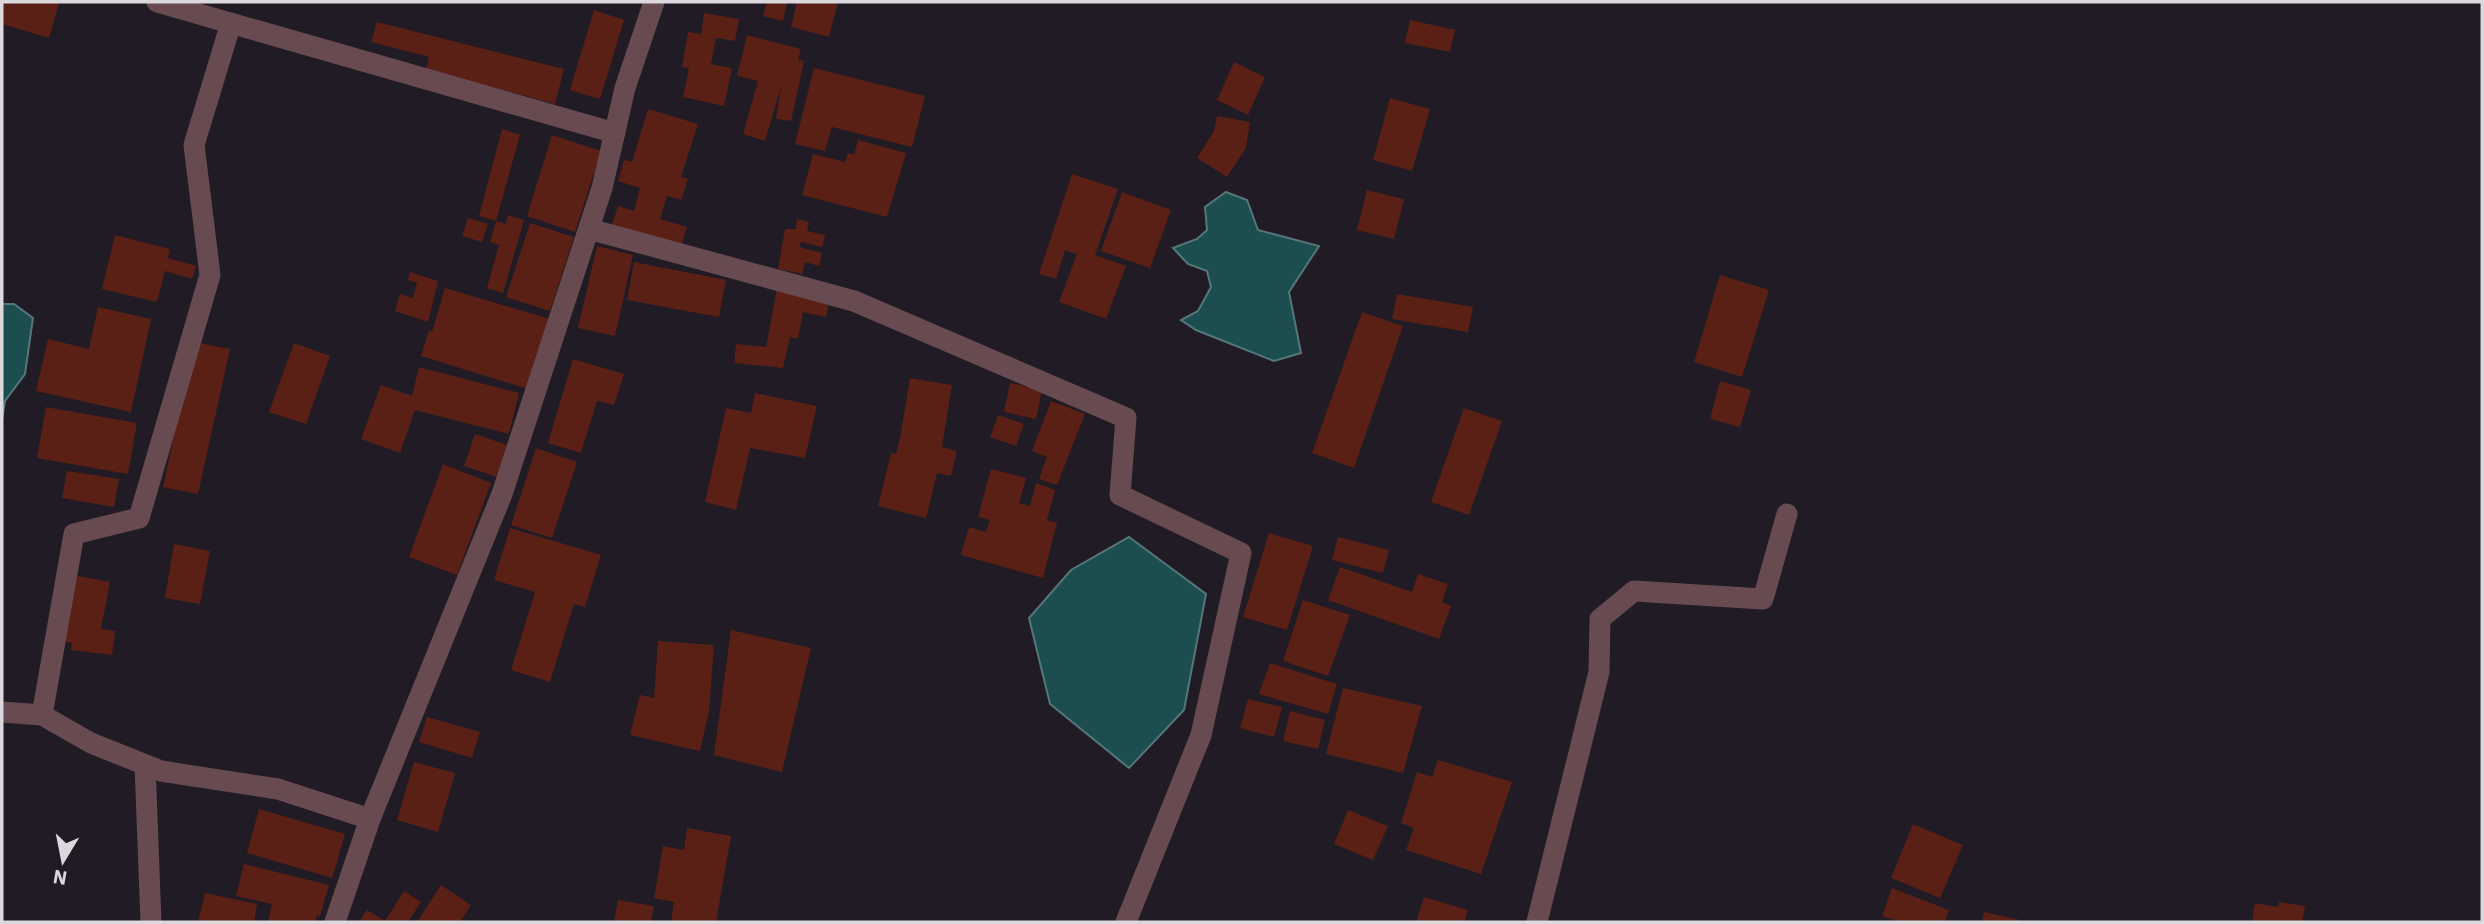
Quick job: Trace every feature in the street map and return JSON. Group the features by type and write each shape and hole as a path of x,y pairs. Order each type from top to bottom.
{"street":[{"path":"157,2 615,133"},
{"path":"335,922 370,819 502,494 589,229 625,88 654,2"},
{"path":"42,715 74,534 139,518 210,275 194,145 231,23"},
{"path":"589,229 854,301 1126,418 1120,495 1241,553 1202,735 1126,922"},
{"path":"1537,922 1599,672 1600,619 1634,591 1763,599 1787,514"},
{"path":"2,712 42,715 90,743 161,771 278,789 370,819"},
{"path":"145,765 151,922"}],"shaded area":[{"path":"1226,192 1247,200 1258,230 1319,246 1289,292 1301,353 1274,361 1196,330 1181,320 1198,311 1211,287 1207,271 1188,264 1173,248 1197,239 1207,230 1205,207"},
{"path":"2,304 14,304 33,318 25,374 5,401 2,420"},
{"path":"1129,537 1206,594 1184,710 1129,768 1050,704 1029,618 1071,570"}],"building":[{"path":"2,2 59,3 49,38 2,24"},
{"path":"767,2 787,2 783,21 763,16"},
{"path":"797,2 838,2 829,37 791,27"},
{"path":"594,10 624,20 600,99 570,90"},
{"path":"704,13 739,19 735,41 716,38 711,64 732,68 724,106 683,97 689,68 682,67 688,32 701,34"},
{"path":"1410,20 1455,30 1450,52 1405,43"},
{"path":"377,22 564,69 555,104 426,69 429,57 371,42"},
{"path":"747,35 801,49 798,60 804,61 791,121 776,119 781,87 765,141 743,134 758,81 737,76"},
{"path":"1234,62 1265,77 1248,115 1217,100"},
{"path":"814,68 925,96 912,147 832,127 825,151 795,144"},
{"path":"1390,98 1430,109 1412,171 1373,160"},
{"path":"648,109 698,124 681,177 688,179 681,200 667,196 660,219 687,227 680,249 611,228 618,206 634,211 640,188 618,181 624,160 632,162"},
{"path":"1217,116 1250,122 1246,148 1227,177 1197,158 1214,131"},
{"path":"502,129 520,135 496,221 479,216"},
{"path":"552,135 601,151 575,232 527,216"},
{"path":"858,140 906,153 887,217 802,195 813,154 845,162 848,153 854,155"},
{"path":"1072,174 1118,189 1095,255 1126,266 1106,319 1059,302 1077,254 1065,250 1056,279 1039,274"},
{"path":"1367,190 1404,199 1394,239 1357,230"},
{"path":"1122,192 1171,210 1150,268 1101,251"},
{"path":"508,215 524,220 503,293 487,288 499,245 490,242 496,221 506,224"},
{"path":"468,218 488,224 482,242 462,236"},
{"path":"797,219 809,222 807,231 825,235 822,247 801,242 799,247 822,253 819,266 805,262 802,274 778,269 785,229 796,229"},
{"path":"530,223 574,237 550,311 506,297"},
{"path":"115,235 170,249 168,258 196,266 192,279 165,271 157,302 102,289"},
{"path":"597,246 633,255 615,336 578,328"},
{"path":"634,262 726,280 719,317 627,300"},
{"path":"410,272 438,281 428,322 395,311 400,294 413,298 417,283 408,280"},
{"path":"1720,275 1769,290 1742,377 1694,362"},
{"path":"445,288 550,319 528,389 421,356 429,330 432,332"},
{"path":"777,288 830,299 826,317 803,312 798,339 790,337 783,368 734,363 736,344 766,347"},
{"path":"1397,294 1473,307 1468,332 1392,319"},
{"path":"98,307 151,319 131,412 36,391 48,339 89,349"},
{"path":"1362,312 1403,326 1354,468 1312,453"},
{"path":"194,342 230,349 198,494 163,487"},
{"path":"294,343 330,356 306,424 269,412"},
{"path":"573,359 624,374 614,405 597,401 581,453 548,443"},
{"path":"419,367 519,393 509,434 415,410 400,453 361,439 381,385 412,396"},
{"path":"910,378 952,385 942,447 957,451 951,476 937,473 926,518 878,506 891,453 896,454 900,438"},
{"path":"1720,381 1751,390 1740,427 1710,419"},
{"path":"1010,383 1042,390 1036,419 1004,412"},
{"path":"755,393 817,406 805,458 750,448 736,510 705,502 726,408 751,413"},
{"path":"1051,401 1085,414 1057,485 1039,479 1047,457 1032,451"},
{"path":"46,407 137,423 128,474 37,458"},
{"path":"1464,408 1502,421 1469,515 1431,502"},
{"path":"998,415 1024,424 1016,446 990,437"},
{"path":"475,434 510,446 500,478 464,466"},
{"path":"536,448 577,462 552,538 511,525"},
{"path":"443,464 491,483 457,575 409,557"},
{"path":"991,469 1026,478 1019,503 1030,506 1036,483 1055,490 1047,520 1057,523 1043,578 961,555 969,527 986,532 990,520 978,517"},
{"path":"67,471 119,479 114,507 62,498"},
{"path":"510,528 601,555 585,607 574,604 550,682 511,670 535,592 494,580"},
{"path":"1269,533 1313,546 1287,630 1243,617"},
{"path":"1338,537 1389,550 1383,573 1332,560"},
{"path":"174,544 210,551 200,604 165,598"},
{"path":"1340,567 1412,592 1418,574 1448,584 1442,602 1451,606 1439,639 1328,600"},
{"path":"73,575 110,582 101,629 115,631 112,655 71,650 72,643 59,640"},
{"path":"1303,600 1350,615 1328,676 1283,661"},
{"path":"731,630 811,648 782,772 714,755"},
{"path":"658,641 714,645 709,711 700,751 630,735 640,695 654,698"},
{"path":"1270,663 1337,684 1328,714 1259,694"},
{"path":"1343,688 1422,706 1403,773 1326,754"},
{"path":"1248,699 1282,707 1274,737 1240,728"},
{"path":"1290,711 1325,720 1318,749 1283,741"},
{"path":"427,717 480,732 472,758 419,742"},
{"path":"1438,760 1512,782 1481,874 1406,850 1414,828 1401,823 1417,772 1432,777"},
{"path":"414,762 455,773 438,832 397,820"},
{"path":"259,809 345,834 332,878 247,853"},
{"path":"1348,810 1388,826 1373,860 1334,844"},
{"path":"1913,824 1963,845 1940,898 1891,878"},
{"path":"687,828 731,836 716,922 671,922 674,902 654,898 663,846 684,850"},
{"path":"244,864 329,885 320,916 317,915 315,922 268,922 272,904 236,896"},
{"path":"441,885 471,905 460,922 417,922"},
{"path":"1892,888 1949,910 1945,922 1900,922 1882,916"},
{"path":"404,891 421,902 408,922 359,922 367,910 385,921"},
{"path":"205,893 257,904 254,922 198,922"},
{"path":"1424,897 1468,910 1464,922 1416,922"},
{"path":"618,900 654,906 651,922 614,922"},
{"path":"2279,902 2305,906 2302,922 2252,922 2255,903 2278,907"},
{"path":"1984,912 2020,920 1982,922"}]}
